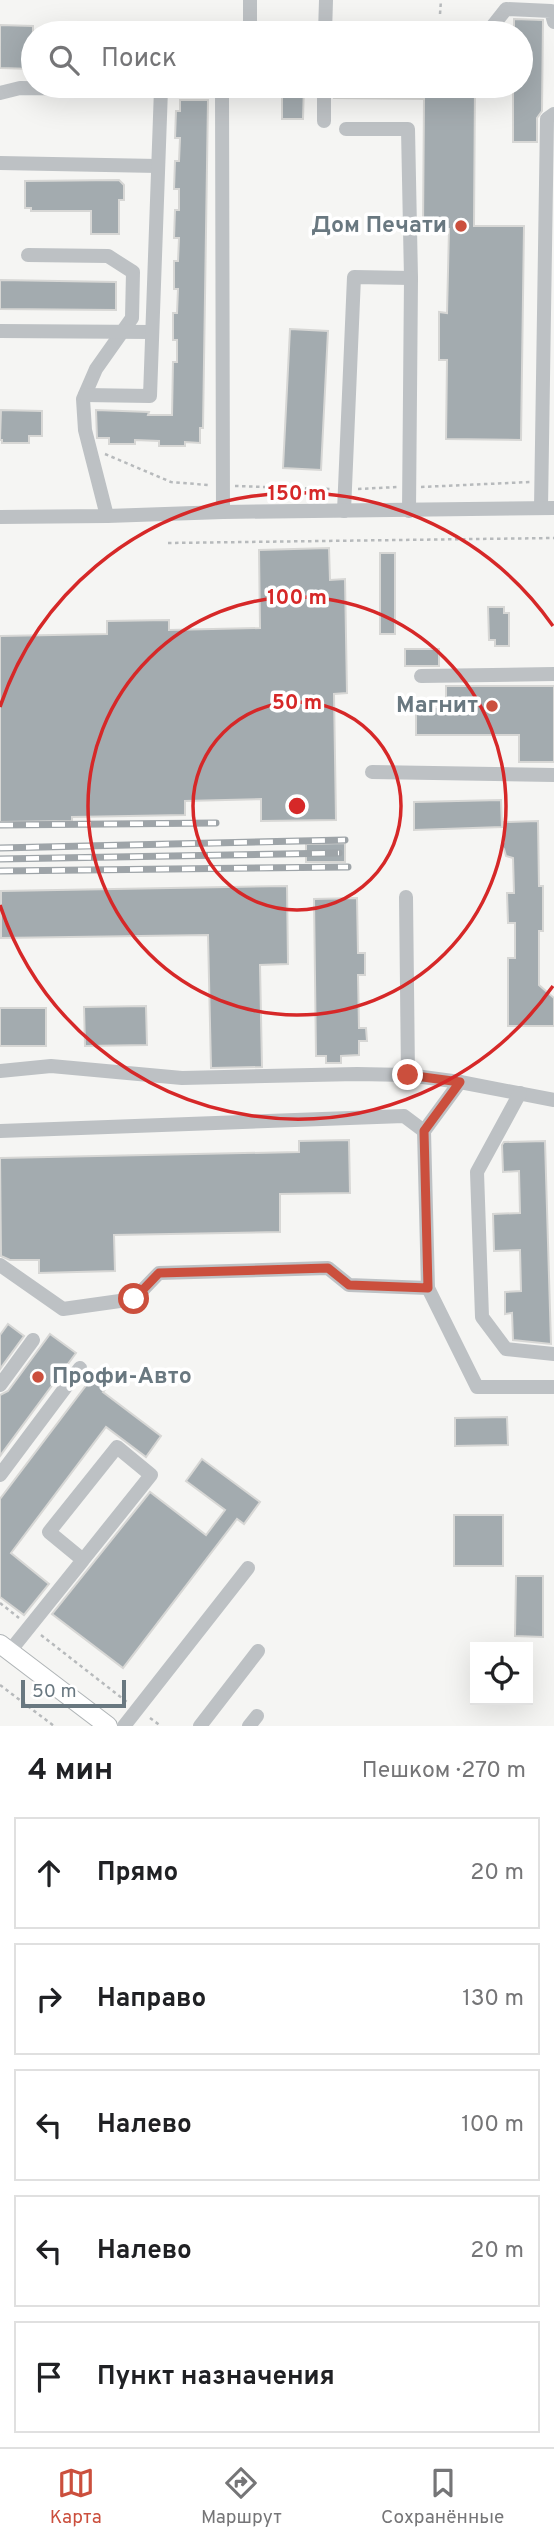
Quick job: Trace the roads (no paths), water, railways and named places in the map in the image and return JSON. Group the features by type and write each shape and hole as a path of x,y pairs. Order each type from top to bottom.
{"main road":[{"path":"5,1648 108,1726"}],"street":[{"path":"250,0 250,21"},
{"path":"325,21 326,0"},
{"path":"497,21 506,9 551,11 554,22"},
{"path":"0,93 21,88"},
{"path":"85,395 150,396 161,98"},
{"path":"222,98 223,512"},
{"path":"324,98 324,121"},
{"path":"0,517 548,508 542,482 547,119 554,114"},
{"path":"346,129 408,129 411,278 409,511"},
{"path":"0,163 158,166"},
{"path":"28,255 108,256 133,272 132,318 96,369 85,395 83,412 107,516"},
{"path":"344,511 354,277 411,278"},
{"path":"0,331 152,332"},
{"path":"421,676 554,674"},
{"path":"372,772 554,775"},
{"path":"406,897 408,1075"},
{"path":"0,1071 51,1066 183,1078 408,1075 554,1100"},
{"path":"460,1082 424,1131 428,1288 477,1387 554,1387"},
{"path":"520,1093 477,1172 482,1317 506,1349 554,1354"},
{"path":"0,1131 404,1116 424,1131"},
{"path":"0,1265 63,1308 134,1299 159,1273 328,1268 349,1285 428,1288"},
{"path":"0,1385 33,1340"},
{"path":"0,1475 80,1368"},
{"path":"5,1648 30,1626 83,1560 151,1475 117,1447 49,1532 83,1560"},
{"path":"124,1726 248,1568"},
{"path":"200,1726 258,1650"}],"railway":[{"path":"0,825 216,823"},
{"path":"0,848 345,840"},
{"path":"0,859 339,853"},
{"path":"0,871 348,867"}],"place":[{"name":"Дом Печати","path":"461,226"},
{"name":"Магнит","path":"492,706"},
{"name":"Профи-Авто","path":"38,1377"}]}
